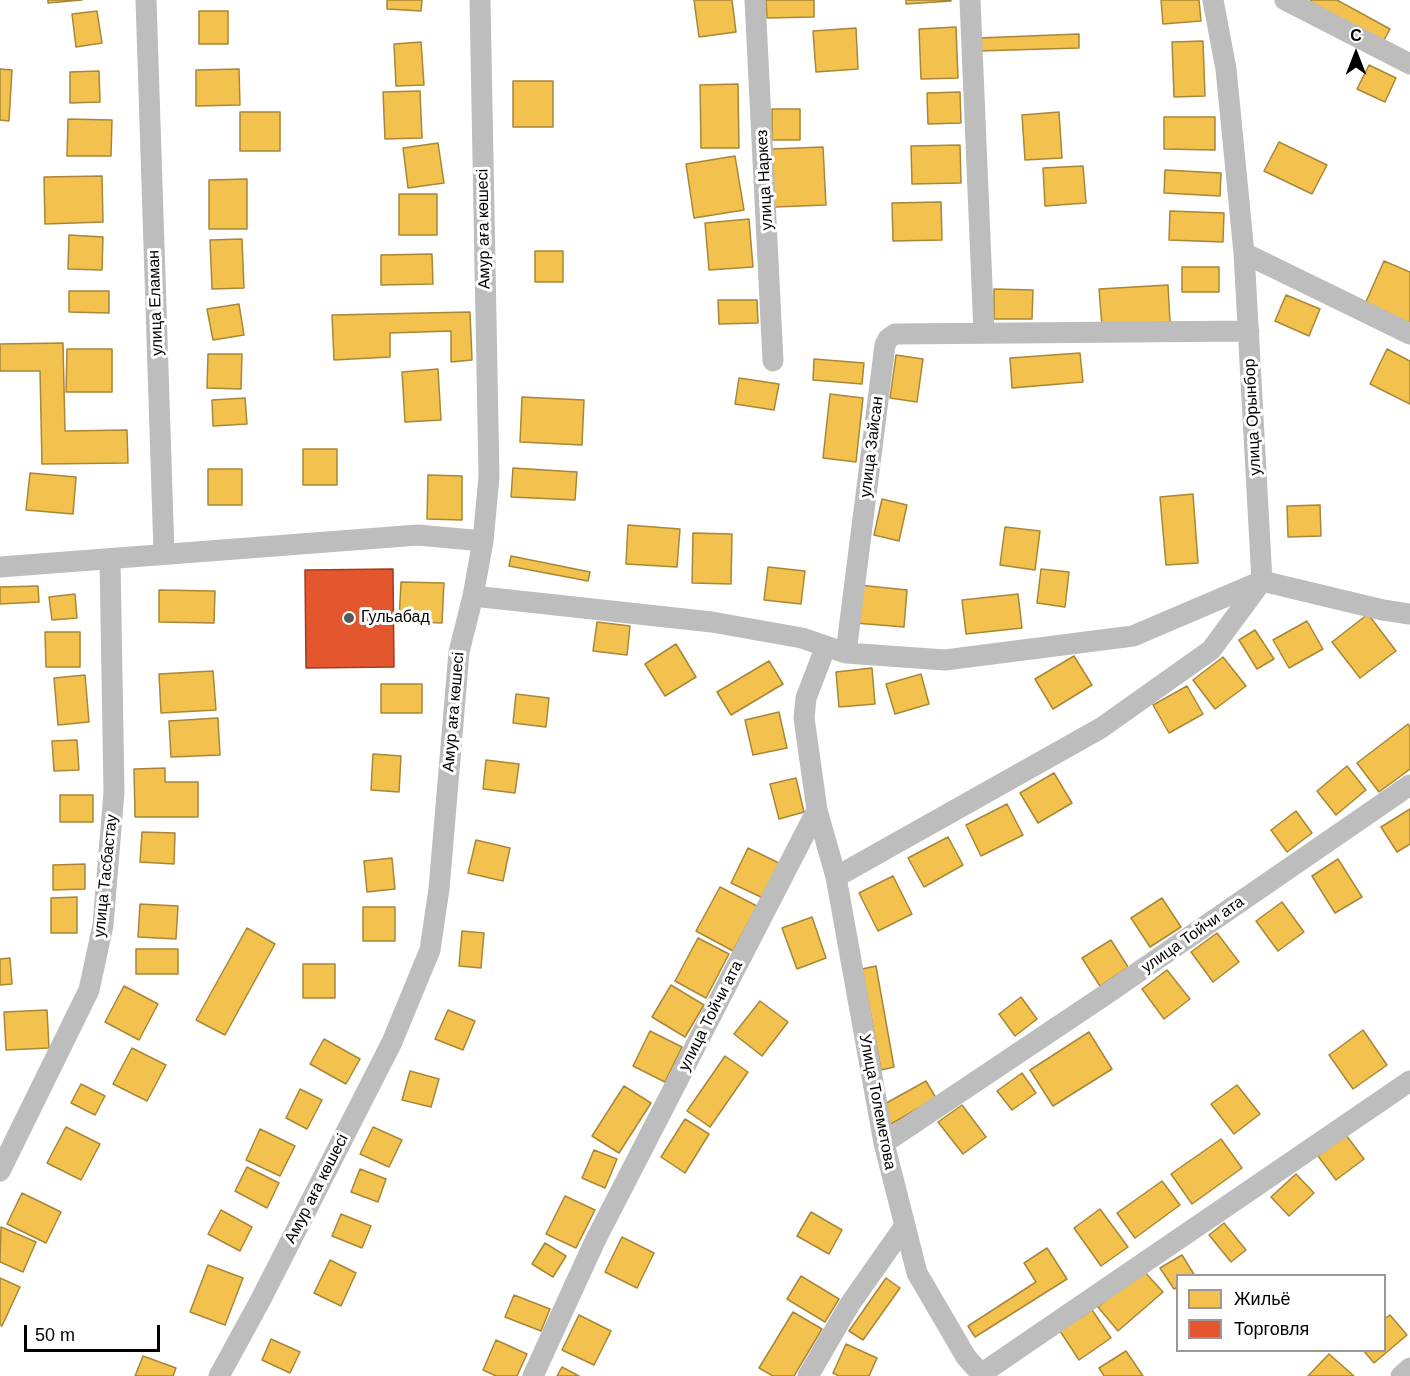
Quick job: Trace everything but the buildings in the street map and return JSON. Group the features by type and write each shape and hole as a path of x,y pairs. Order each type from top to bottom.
{"street":[{"name":"улица Еламан","path":"146,0 164,553"},
{"name":"Амур аға көшесі","path":"219,1376 392,1042 430,950 439,889 459,652 473,596 483,541 489,477 480,0"},
{"name":"улица Наркез","path":"755,0 773,361"},
{"path":"970,0 984,333"},
{"name":"улица Орынбор","path":"1213,0 1226,69 1244,253 1262,581"},
{"path":"1285,0 1410,64"},
{"path":"1244,253 1410,334"},
{"name":"улица Зайсан","path":"836,649 885,345 888,339 896,334 1249,331"},
{"path":"0,567 418,535 483,541"},
{"name":"улица Тасбастау","path":"0,1171 89,990 103,925 114,792 110,559"},
{"path":"836,877 1101,728 1211,650 1262,581"},
{"path":"473,596 712,622 802,638 836,649 945,660 1133,636 1262,581 1383,610 1410,614"},
{"path":"817,810 804,718 806,698 836,649"},
{"name":"улица Тойчи ата","path":"884,1143 1105,995 1410,785"},
{"name":"Улица Толеметова","path":"817,810 836,877 884,1143 916,1273 966,1357 982,1375"},
{"name":"улица Тойчи ата","path":"533,1376 596,1241 817,810"},
{"path":"982,1375 1410,1081"},
{"path":"808,1376 850,1304 904,1227"},
{"path":"1401,1376 1410,1368"}],"place":[{"name":"Гульабад","path":"349,618"}]}
